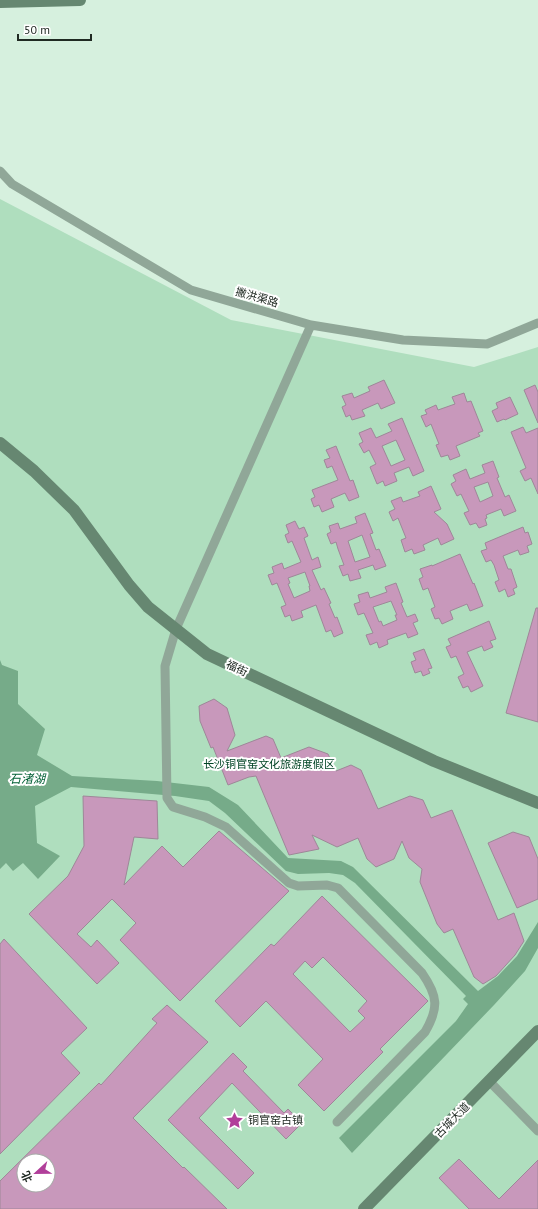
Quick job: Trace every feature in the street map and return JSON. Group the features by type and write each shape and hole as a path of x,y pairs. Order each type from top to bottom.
{"street":[{"path":"0,2 80,0"},
{"name":"撇洪渠路","path":"0,171 12,184 191,290 311,325 403,340 486,344 538,323"},
{"path":"311,325 176,629 164,666 166,778 167,798 173,807 205,817 226,827 289,883 298,886 327,885 338,888 422,973 431,986 435,999 434,1009 431,1021 425,1032 337,1122"},
{"name":"福街","path":"0,443 34,471 74,510 129,585 148,608 208,654 434,761 538,803"},
{"name":"古城大道","path":"364,1209 490,1082 538,1031"},
{"path":"490,1082 538,1131"}],"green space":[{"name":"长沙铜官窑文化旅游度假区","path":"0,199 231,320 474,367 538,347 538,1209 0,1209"}],"water":[{"name":"石渚湖","path":"0,660 2,665 18,671 18,704 45,729 37,755 72,776 157,781 209,787 238,805 288,858 341,861 353,867 478,991 498,976 517,956 538,922 538,948 525,971 352,1153 339,1138 456,1021 468,1004 463,999 466,996 355,883 343,875 329,873 298,874 286,871 225,813 209,801 175,796 71,787 35,806 37,843 60,856 38,879 23,863 13,871 6,863 0,869"}],"building":[{"path":"384,380 395,403 381,409 378,403 362,410 365,416 352,420 350,415 346,417 342,407 346,405 342,396 352,393 354,398 370,391 368,387"},
{"path":"535,385 538,392 538,423 524,390"},
{"path":"464,393 467,402 471,401 483,431 478,433 480,436 456,446 460,456 450,460 448,455 441,457 436,445 439,444 431,424 426,427 421,416 427,414 425,410 436,405 438,410 455,404 452,397"},
{"path":"510,397 518,414 497,422 492,411 498,408 496,403"},
{"path":"402,418 424,471 413,476 409,467 394,473 397,481 385,486 383,481 377,484 370,467 376,464 369,450 364,453 359,444 363,442 359,433 371,428 376,438 392,431 388,424","holes":["396,440 405,460 391,466 382,446"]},
{"path":"523,427 526,433 538,428 538,494 531,478 525,481 520,471 526,468 511,432"},
{"path":"336,446 350,481 353,480 359,497 349,501 345,493 331,499 334,507 322,512 319,505 314,507 311,499 315,497 312,490 338,480 332,466 327,468 324,460 330,458 326,450"},
{"path":"493,461 499,477 497,478 505,497 509,495 516,511 504,516 501,509 486,515 487,518 485,519 487,525 479,528 476,523 470,525 464,513 469,511 461,494 457,496 451,484 456,481 453,475 466,469 470,479 485,473 482,465","holes":["488,482 493,496 480,502 474,487"]},
{"path":"431,486 441,509 434,512 447,524 454,539 441,545 438,538 423,545 425,550 414,554 412,549 405,552 401,540 406,538 398,518 393,521 389,512 395,509 391,501 401,497 403,502 420,496 418,492"},
{"path":"365,513 373,533 370,534 376,550 379,549 386,566 375,570 373,565 358,570 361,578 350,581 348,574 343,576 339,566 344,565 336,542 331,544 327,534 331,532 329,526 338,523 340,529 357,523 355,517","holes":["362,535 370,557 355,562 348,541"]},
{"path":"295,521 299,529 304,527 308,536 304,538 312,560 318,557 321,567 312,570 321,590 324,588 331,603 329,604 335,618 337,617 343,633 334,637 331,630 326,632 316,605 301,611 303,617 292,621 290,615 285,617 281,607 286,605 277,583 272,585 268,575 274,573 272,567 282,563 284,569 301,562 292,541 288,543 285,535 289,533 286,525","holes":["305,572 310,586 310,591 294,598 288,584 290,583 288,578"]},
{"path":"523,527 525,533 528,532 532,544 527,546 529,552 520,555 518,550 503,556 508,569 511,569 517,587 513,589 515,594 508,597 505,589 499,592 495,582 499,580 494,565 491,560 486,562 481,551 487,549 485,543"},
{"path":"460,554 483,606 470,611 467,604 450,611 453,619 442,624 439,618 435,619 431,609 435,607 428,588 423,590 419,579 423,577 420,569 432,566"},
{"path":"396,583 403,602 401,603 407,617 415,614 418,621 413,623 418,634 408,638 406,633 387,640 388,644 379,648 377,642 370,645 366,635 373,633 364,613 358,615 354,604 360,602 358,595 368,592 370,598 387,592 385,587","holes":["391,601 397,615 395,615 397,620 383,626 381,621 379,622 373,607"]},
{"path":"536,608 538,608 538,722 506,713"},
{"path":"489,621 496,639 490,641 493,647 484,651 482,646 467,652 483,686 471,692 468,686 463,688 458,677 464,674 456,656 451,658 446,647 451,645 448,639"},
{"path":"424,649 432,668 428,669 430,673 423,676 421,671 415,673 411,662 416,660 413,653"},
{"path":"214,699 227,708 235,735 227,751 266,736 273,739 281,758 309,747 328,754 336,771 351,765 361,770 378,809 410,796 423,800 431,818 452,810 498,920 514,913 524,941 515,955 496,976 483,984 474,977 453,929 444,933 437,924 420,882 422,869 409,858 402,841 394,859 376,867 367,859 358,838 337,847 312,835 319,849 289,855 256,776 228,785 213,747 211,748 200,721 199,706"},
{"path":"83,796 157,801 158,839 134,837 124,885 162,846 183,867 219,831 289,891 180,1001 120,940 136,923 112,899 77,934 91,947 97,940 119,963 97,984 29,914 68,876 84,846"},
{"path":"513,832 529,837 538,859 538,899 517,908 488,843"},
{"path":"322,896 428,1001 380,1049 383,1052 324,1111 298,1085 323,1059 266,1001 240,1027 215,1001 271,944 274,946","holes":["323,957 367,1001 358,1011 365,1018 350,1032 293,974 305,961 312,968"]},
{"path":"4,939 87,1028 61,1053 80,1073 0,1154 0,944"},
{"path":"167,1005 208,1042 133,1118 227,1209 0,1209 0,1181 16,1165 16,1193 56,1193 56,1153 28,1153 99,1083 101,1085 157,1023 152,1019"},
{"path":"233,1053 247,1067 243,1071 284,1113 288,1109 302,1123 286,1139 232,1083 199,1118 254,1173 238,1189 168,1120"},
{"path":"459,1159 499,1199 538,1160 538,1209 469,1209 439,1178"}],"place":[{"name":"铜官窑古镇","path":"235,1120"}]}
